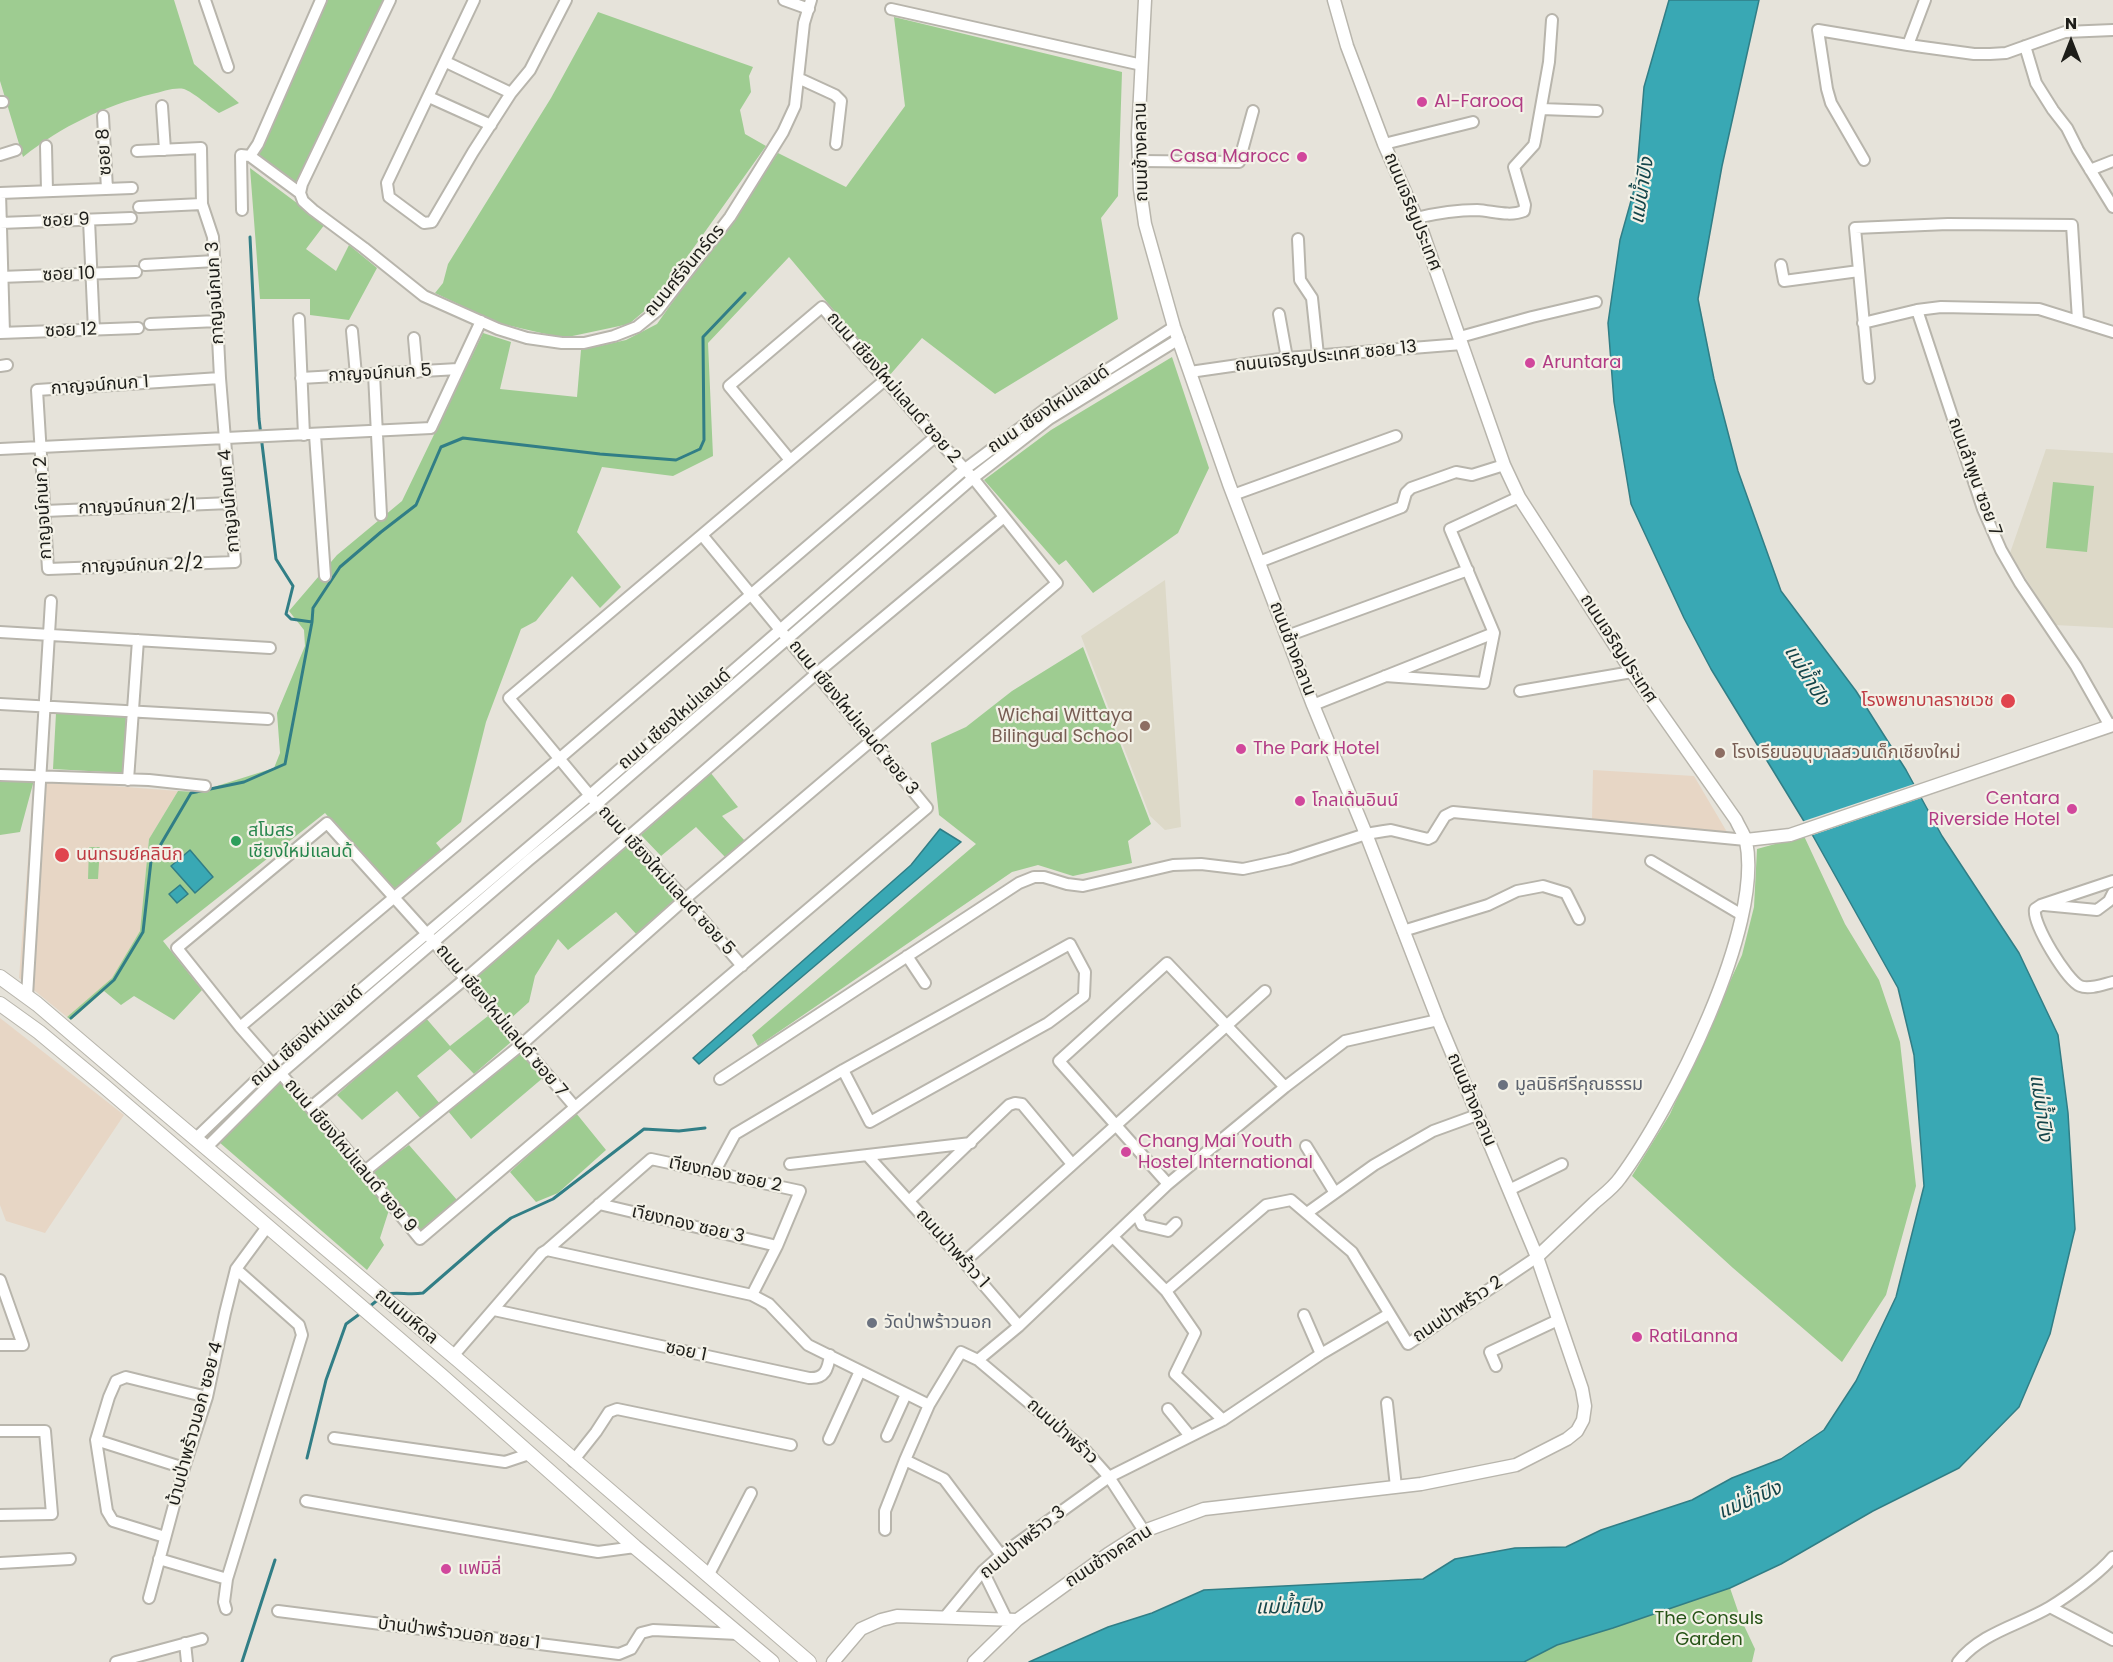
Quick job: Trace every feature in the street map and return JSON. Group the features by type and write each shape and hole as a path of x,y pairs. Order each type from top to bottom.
{"main road":[{"name":"ถนนมหิดล","path":"0,977 27,996 455,1358 809,1662"},
{"name":"ถนนมหิดล","path":"0,1004 39,1032 374,1318 635,1547 772,1662"}],"street":[{"path":"206,0 228,67"},
{"path":"242,210 241,155 250,156 258,144 321,0"},
{"path":"300,193 302,184 390,0"},
{"path":"474,0 387,183 390,197 424,223 432,222 511,93 530,70 566,0"},
{"path":"784,0 810,5"},
{"name":"ถนนช้างคลาน","path":"974,1662 1012,1620 1144,1531 1204,1509 1421,1484 1516,1465 1567,1440 1577,1431 1583,1420 1585,1406 1582,1389 1537,1257 1438,1020 1313,705 1233,495 1174,327 1145,224 1140,189 1145,0"},
{"name":"ถนนเจริญประเทศ","path":"1334,0 1347,46 1384,144 1416,218 1504,465 1520,497 1632,672 1736,820 1746,840 1748,868 1746,898 1734,949 1705,1024 1673,1093 1651,1133 1618,1180 1537,1257"},
{"path":"1908,45 1924,0"},
{"name":"ถนนศรีจันทร์ดร","path":"250,156 300,193 303,201 313,210 424,297 527,338 562,343 584,343 614,336 637,327 658,310 730,217 783,132 795,106 804,23 810,5"},
{"path":"891,9 1142,65"},
{"path":"1416,218 1447,211 1479,210 1515,214 1524,211 1525,205 1514,167 1534,145 1549,62 1552,20"},
{"path":"1864,160 1832,103 1827,89 1818,30 1974,54 2006,53 2065,32 2113,30"},
{"path":"2025,46 2036,83 2067,128 2113,207"},
{"path":"446,62 511,93"},
{"path":"798,78 835,95 841,101 836,144"},
{"path":"429,97 491,125"},
{"path":"137,151 165,150 162,106"},
{"path":"1541,109 1597,111"},
{"path":"1139,161 1239,162 1253,111"},
{"name":"ซอย 8","path":"103,116 107,189"},
{"path":"1384,144 1473,122"},
{"path":"46,146 47,191"},
{"name":"กาญจน์กนก 3","path":"165,150 201,148 202,204 213,237 215,261 225,439"},
{"path":"0,155 16,150"},
{"path":"2090,170 2113,161"},
{"name":"ซอย 8","path":"0,193 132,188"},
{"path":"0,193 2,333"},
{"path":"139,207 202,204"},
{"name":"ซอย 9","path":"1,224 131,218"},
{"path":"89,220 94,330"},
{"path":"1869,378 1855,228 1948,224 2072,225 2078,320"},
{"path":"1298,239 1299,277 1312,298 1318,355"},
{"name":"ซอย 10","path":"1,277 92,274 215,261"},
{"path":"1781,265 1784,281 1859,271"},
{"name":"ถนนเจริญประเทศ ซอย 13","path":"1191,372 1287,358 1461,340 1596,302"},
{"name":"ถนน เชียงใหม่แลนด์ ซอย 2","path":"790,460 729,386 822,307 934,437 973,478 1057,583 871,739"},
{"path":"1863,323 1917,310 1941,307 2039,309 2113,332"},
{"name":"ถนนลำพูน ซอย 7","path":"1917,310 1983,509 2001,550 2111,725"},
{"path":"1279,314 1287,358"},
{"path":"299,319 302,378 325,576"},
{"path":"150,324 218,321"},
{"path":"0,449 431,429 481,321"},
{"name":"ถนน เชียงใหม่แลนด์","path":"200,1143 276,1070 965,469 1044,410 1174,327"},
{"name":"ซอย 12","path":"2,333 138,328"},
{"path":"352,331 356,375"},
{"path":"414,338 417,372"},
{"name":"ถนน เชียงใหม่แลนด์","path":"430,938 597,804 973,478 1049,419 1179,339"},
{"name":"กาญจน์กนก 5","path":"302,378 458,369"},
{"path":"374,374 381,515"},
{"name":"กาญจน์กนก 1","path":"41,447 38,390 220,378"},
{"path":"702,535 885,380"},
{"path":"1233,495 1396,436"},
{"path":"240,1027 560,758 934,437"},
{"name":"กาญจน์กนก 4","path":"225,439 235,562"},
{"name":"กาญจน์กนก 2","path":"41,447 48,569"},
{"path":"1259,562 1402,507 1405,504 1406,493 1411,488 1456,472 1472,475 1504,465"},
{"path":"1385,676 1484,682 1494,633 1450,529 1520,497"},
{"name":"กาญจน์กนก 2/1","path":"45,511 230,503"},
{"path":"311,1107 465,979 817,673 1004,517"},
{"name":"ถนน เชียงใหม่แลนด์ ซอย 3","path":"702,535 927,808 742,966"},
{"name":"ถนน เชียงใหม่แลนด์ ซอย 5","path":"702,535 509,698 597,804 685,899 742,966"},
{"name":"กาญจน์กนก 2/2","path":"48,569 235,562"},
{"path":"1287,636 1468,570"},
{"path":"27,996 51,601"},
{"path":"0,632 270,648"},
{"path":"1313,705 1494,633"},
{"path":"128,780 138,640"},
{"path":"1520,691 1632,672"},
{"path":"0,704 268,719"},
{"path":"720,1079 1019,883 1034,877 1044,877 1076,886 1173,865 1201,864 1243,868 1289,859 1366,834 1391,830 1428,839 1432,837 1445,816 1453,812 1746,840 1790,835 2111,725"},
{"path":"365,1171 521,1046 685,899 871,739"},
{"path":"0,775 175,781 205,786"},
{"name":"ถนน เชียงใหม่แลนด์ ซอย 7","path":"177,948 327,824 430,938 574,1107"},
{"path":"1651,861 1742,915"},
{"path":"2113,881 2041,905 2035,909 2034,915 2045,943 2076,983 2087,988 2113,982"},
{"path":"1404,932 1488,905 1517,891 1543,886 1566,893 1579,919"},
{"path":"2041,905 2097,910 2109,901 2113,893"},
{"path":"714,1173 735,1134 843,1070 1070,944 1085,972 1084,996 1048,1023 870,1122 843,1070"},
{"name":"ถนน เชียงใหม่แลนด์ ซอย 9","path":"177,948 240,1027 311,1107 420,1239 574,1107"},
{"path":"907,956 925,982"},
{"path":"1168,1184 1059,1060 1167,963 1285,1087"},
{"path":"574,1107 742,966"},
{"path":"964,1262 1265,991"},
{"path":"978,1360 1019,1326 1168,1184 1285,1087 1345,1041 1438,1020"},
{"path":"909,1201 1009,1106 1015,1103 1022,1104 1072,1164"},
{"path":"1307,1213 1374,1165 1433,1131 1477,1115"},
{"path":"790,1164 971,1143"},
{"path":"1306,1146 1335,1193"},
{"name":"ถนนป่าพร้าว 1","path":"867,1155 1019,1326"},
{"name":"เาียงทอง ซอย 2","path":"599,1204 651,1159 800,1191 777,1246"},
{"path":"1509,1190 1562,1164"},
{"path":"1166,1291 1266,1205 1291,1200 1352,1252 1389,1314"},
{"path":"455,1358 546,1256 548,1250 599,1204"},
{"name":"เาียงทอง ซอย 3","path":"599,1204 777,1246"},
{"path":"1137,1214 1142,1225 1152,1228 1168,1231 1176,1222"},
{"name":"บ้านป่าพร้าวนอก ซอย 4","path":"149,1598 184,1468 207,1397 236,1269 267,1227"},
{"path":"1113,1237 1166,1291 1195,1333 1175,1374 1223,1420"},
{"path":"752,1296 777,1246"},
{"path":"548,1250 752,1296 769,1304 808,1346 929,1405 885,1511 885,1530"},
{"name":"ถนนป่าพร้าว 2","path":"1389,1314 1408,1344 1537,1257"},
{"path":"226,1609 224,1602 227,1579 302,1335 299,1325 236,1269"},
{"path":"0,1280 23,1345 0,1345"},
{"name":"ซอย 1","path":"496,1311 808,1378 816,1379 822,1376 828,1368 830,1355"},
{"name":"ถนนป่าพร้าว 3","path":"945,1617 983,1571 1001,1555 1109,1477 1223,1420 1321,1354 1389,1314"},
{"path":"1304,1315 1321,1354"},
{"path":"1496,1366 1490,1352 1558,1320"},
{"name":"ถนนป่าพร้าว","path":"929,1405 961,1352 978,1360 1085,1450 1109,1477 1144,1531"},
{"path":"829,1438 860,1371"},
{"path":"165,1537 113,1521 107,1511 96,1440 116,1381 126,1377 207,1397"},
{"path":"887,1436 906,1394"},
{"path":"1387,1402 1396,1486"},
{"path":"573,1461 609,1412 617,1409 791,1445"},
{"path":"1168,1409 1190,1436"},
{"path":"0,1431 45,1431 52,1514 0,1515"},
{"path":"334,1438 505,1462 529,1454"},
{"path":"96,1440 184,1468"},
{"path":"905,1460 944,1479 1001,1555"},
{"path":"708,1575 751,1494"},
{"path":"306,1501 598,1552 635,1547"},
{"path":"1958,1662 1964,1654 1992,1635 2050,1607 2113,1557"},
{"path":"0,1563 70,1559"},
{"path":"159,1559 227,1579"},
{"path":"983,1571 1012,1620"},
{"path":"2050,1607 2113,1640"},
{"name":"บ้านป่าพร้าวนอก ซอย 1","path":"278,1611 619,1654 631,1649 641,1633 653,1630 738,1634"},
{"path":"833,1662 861,1629 897,1616 1012,1620"},
{"path":"116,1662 201,1639"},
{"path":"185,1643 187,1662"}],"shaded area":[{"path":"2046,449 2113,453 2113,628 2055,625 2010,553"},
{"name":"Wichai Wittaya Bilingual School","path":"1165,580 1181,827 1165,830 1150,816 1081,636"},
{"path":"1593,770 1694,776 1727,832 1592,820"},
{"path":"34,780 178,791 149,839 140,931 112,978 67,1017 19,978"},
{"path":"0,1018 124,1115 45,1233 6,1221 0,1205"}],"green space":[{"path":"0,0 174,0 194,64 239,103 219,113 184,89 164,91 134,99 84,118 23,157 0,81"},
{"path":"327,0 385,0 297,185 289,183 258,153"},
{"path":"598,12 753,67 749,76 751,92 740,110 745,134 766,146 655,302 629,324 563,338 498,323 435,293 443,283 448,264 551,98"},
{"path":"894,17 1122,72 1118,196 1101,218 1118,319 995,394 922,338 889,376 789,257 708,343 713,456 673,476 602,467 577,532 621,587 600,608 572,576 536,621 521,629 486,722 461,822 436,843 444,853 396,893 325,813 163,941 202,990 174,1020 134,996 121,1005 104,991 71,1020 67,1017 112,978 140,931 149,839 178,791 198,792 274,768 280,753 277,713 305,646 304,630 289,611 337,555 402,501 483,333 511,342 500,389 577,397 581,350 626,340 657,324 778,153 846,187 905,106"},
{"path":"250,168 325,224 306,249 336,271 349,245 377,268 349,320 310,315 310,299 260,299"},
{"path":"1172,357 1209,468 1178,533 1093,593 1066,560 1059,565 984,480 1051,430"},
{"path":"2053,482 2094,486 2087,552 2046,548"},
{"path":"1083,647 1151,824 1128,841 1132,863 1073,876 1038,865 1012,872 758,1046 752,1035 976,844 939,815 931,743 966,727 1012,691"},
{"path":"56,713 126,717 123,773 53,769"},
{"path":"710,772 738,807 722,816 745,841 726,858 696,827 661,856 641,835"},
{"path":"0,779 34,780 20,832 0,835"},
{"path":"1804,836 1845,924 1879,980 1900,1042 1916,1186 1886,1295 1842,1362 1733,1268 1632,1176 1670,1114 1742,955 1754,907 1757,849"},
{"path":"627,842 680,898 638,936 616,912 568,950 558,939 535,976 529,1002 509,1020 471,979"},
{"path":"89,847 100,847 98,879 88,879"},
{"path":"488,1016 511,1042 474,1074 450,1049 417,1076 440,1104 421,1119 397,1091 362,1120 337,1095 425,1017 450,1046"},
{"path":"521,1050 544,1077 471,1139 448,1111"},
{"path":"280,1080 361,1172 389,1210 380,1238 384,1245 367,1270 219,1142"},
{"path":"576,1113 606,1150 558,1193 536,1202 510,1172"},
{"path":"409,1145 457,1200 420,1234 370,1172"},
{"name":"The Consuls Garden","path":"1730,1588 1755,1649 1752,1662 1524,1662 1557,1645"}],"water":[{"name":"แม่น้ำปิง","path":"1669,0 1759,0 1722,166 1698,299 1714,379 1738,471 1781,591 1856,691 1906,770 1942,836 2019,953 2058,1035 2068,1113 2075,1229 2050,1334 2019,1407 1959,1468 1873,1511 1781,1564 1730,1588 1557,1645 1524,1662 1029,1662 1108,1627 1152,1613 1204,1590 1423,1579 1455,1559 1515,1548 1566,1547 1601,1530 1692,1500 1732,1478 1781,1459 1824,1430 1856,1381 1896,1297 1924,1186 1914,1055 1898,988 1813,836 1711,669 1684,618 1631,504 1614,402 1608,323 1620,240 1636,183 1644,87"},
{"path":"940,829 961,842 699,1064 693,1058 911,865"},
{"path":"190,850 213,877 195,893 171,866"},
{"path":"180,885 188,894 177,903 169,894"}],"pier":[{"path":"1917,783 1924,797 1810,836 1801,822"}],"waterway":[{"path":"250,237 259,419 276,559 293,586 286,614 291,619 312,622"},
{"path":"71,1018 114,980 143,932 151,861 191,793 244,782 285,764 313,608 340,567 416,505 441,447 463,438 600,454 676,460 700,449 704,440 703,337 745,293"},
{"path":"386,1294 423,1293 511,1218 553,1199 644,1129 679,1131 705,1128"},
{"path":"369,1307 380,1298"},
{"path":"307,1458 326,1380 346,1324 361,1313"},
{"path":"242,1662 275,1560"}],"place":[{"name":"Al-Farooq","path":"1422,102"},
{"name":"Casa Marocc","path":"1302,157"},
{"name":"Aruntara","path":"1530,363"},
{"name":"โรงพยาบาลราชเวช","path":"2008,701"},
{"name":"Wichai Wittaya Bilingual School","path":"1145,726"},
{"name":"The Park Hotel","path":"1241,749"},
{"name":"โรงเรียนอนุบาลสวนเด็กเชียงใหม่","path":"1720,753"},
{"name":"โกลเด้นอินน์","path":"1300,801"},
{"name":"Centara Riverside Hotel","path":"2072,809"},
{"name":"สโมสร เชียงใหม่แลนด้","path":"236,841"},
{"name":"นนทรมย์คลินิก","path":"62,855"},
{"name":"มูลนิธิศรีคุณธรรม","path":"1503,1085"},
{"name":"Chang Mai Youth Hostel International","path":"1126,1152"},
{"name":"วัดป่าพร้าวนอก","path":"872,1323"},
{"name":"RatiLanna","path":"1637,1337"},
{"name":"แฟมิลี่","path":"446,1569"}]}
